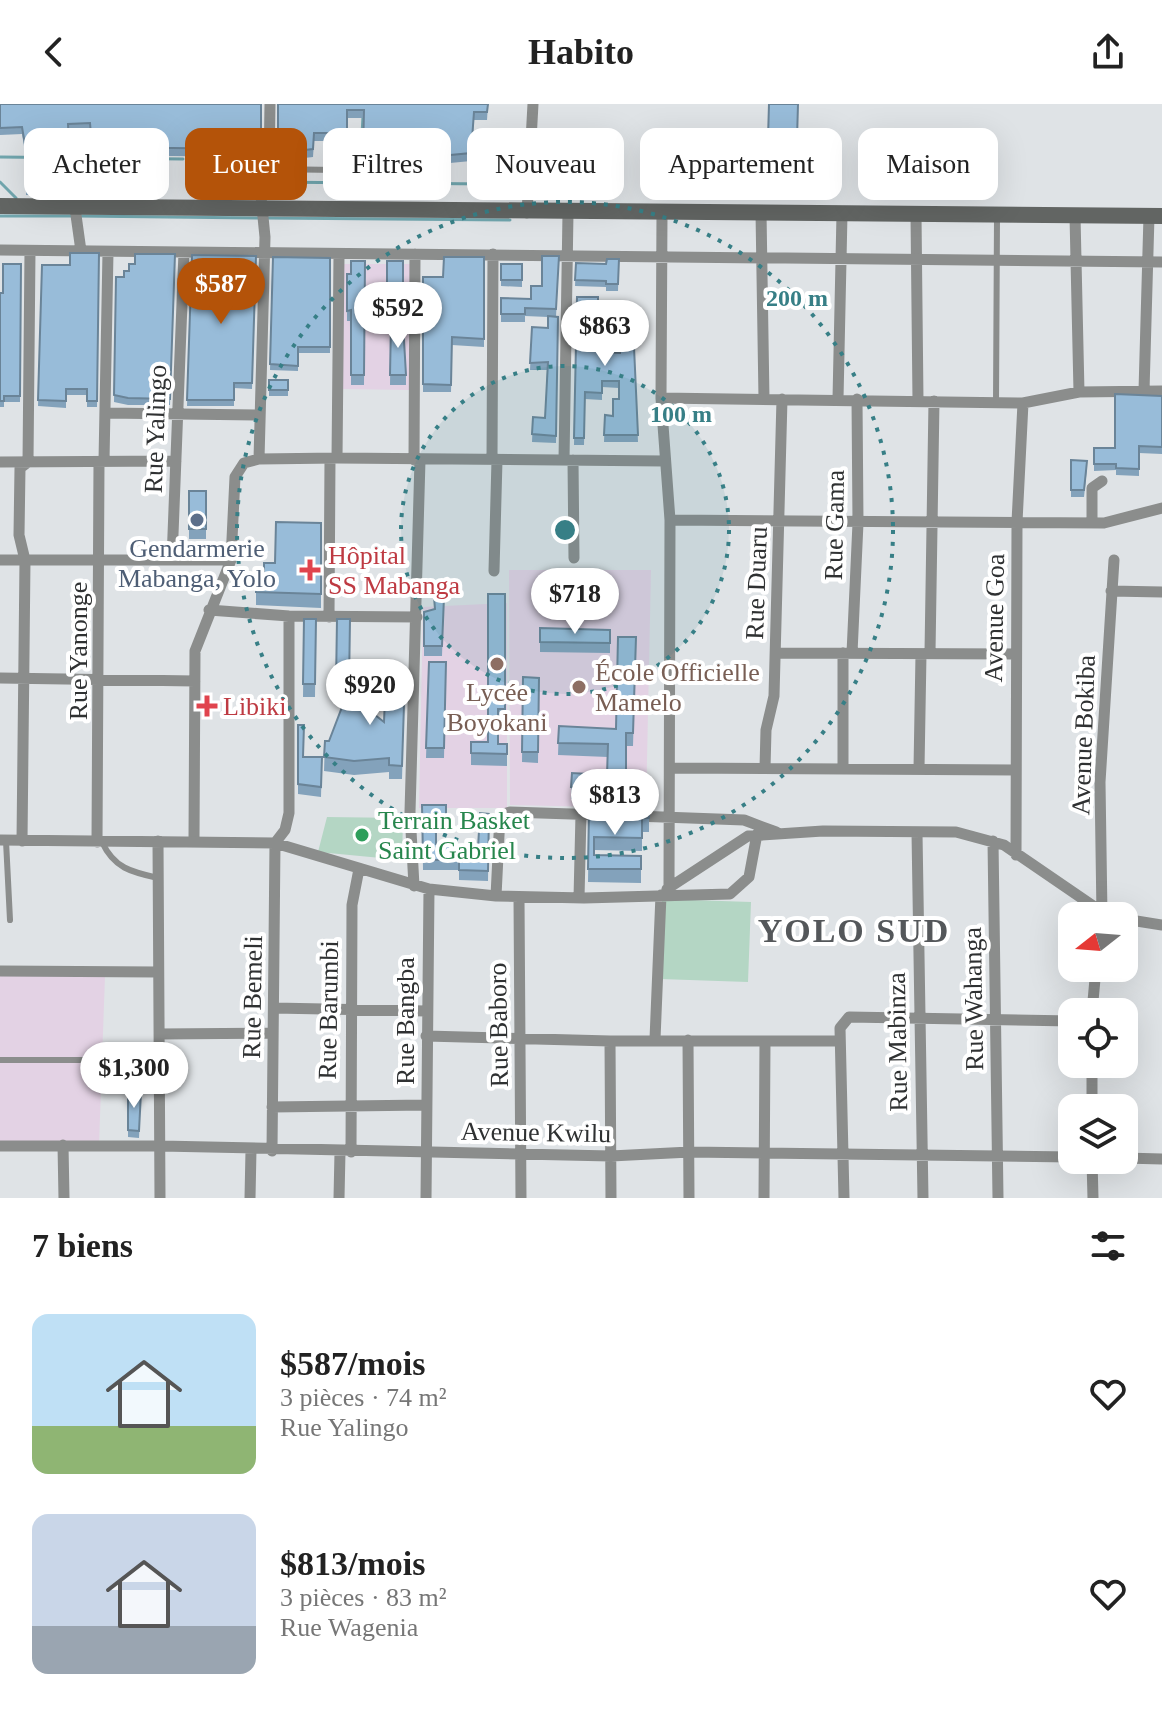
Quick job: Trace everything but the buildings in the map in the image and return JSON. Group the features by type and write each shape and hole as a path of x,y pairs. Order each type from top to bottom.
{"main road":[{"path":"3,203 75,208 263,206 527,213 1155,216"}],"street":[{"path":"270,104 270,128"},
{"path":"527,213 533,104"},
{"path":"259,459 262,200"},
{"path":"75,208 81,251"},
{"path":"761,212 764,399"},
{"path":"568,213 568,460 574,558"},
{"path":"655,1039 672,768 670,520 661,398 662,214"},
{"path":"838,399 842,214"},
{"path":"916,215 918,401"},
{"path":"1075,216 1079,392"},
{"path":"1144,391 1148,263 1155,216"},
{"path":"0,250 1162,262"},
{"path":"28,462 30,251"},
{"name":"Rue Yanonge","path":"100,842 100,561 96,533 107,413 108,252"},
{"name":"Rue Yalingo","path":"172,560 184,252"},
{"path":"414,886 410,812 417,617 415,254"},
{"path":"493,254 494,571"},
{"path":"329,617 339,255"},
{"path":"661,398 857,399 996,404 1023,403 1079,392 1162,391"},
{"name":"Rue Duaru","path":"765,768 776,653 782,399"},
{"name":"Rue Gama","path":"843,767 858,523 857,399"},
{"path":"919,769 932,521 934,401"},
{"name":"Avenue Goa","path":"1016,855 1017,522 1023,403"},
{"path":"107,413 259,415"},
{"path":"194,840 197,640 231,560 235,477 244,463 259,459 333,458 664,461"},
{"path":"0,462 176,461"},
{"path":"22,841 25,560 19,535 20,468 28,462"},
{"path":"1092,522 1092,488 1102,481"},
{"path":"670,520 1092,522 1162,508"},
{"path":"0,560 231,560"},
{"name":"Avenue Bokiba","path":"1105,902 1100,782 1114,560"},
{"path":"1111,591 1162,592"},
{"path":"209,610 289,616 417,617"},
{"path":"275,843 285,830 289,813 289,616"},
{"path":"776,653 1016,654"},
{"path":"0,678 195,681"},
{"path":"672,768 1015,770"},
{"path":"579,898 581,814"},
{"path":"496,896 500,815 611,815"},
{"path":"626,815 744,820 776,832"},
{"path":"665,891 729,845 757,834 956,832 993,841 1086,902"},
{"name":"Rue Mabinza","path":"917,833 923,1198"},
{"path":"3,840 275,843 429,889 519,898 579,898 665,891 730,894 749,877 757,834"},
{"path":"158,841 160,1198"},
{"name":"Rue Wahanga","path":"993,841 998,1198"},
{"name":"Rue Bemeli","path":"272,1151 275,843"},
{"name":"Rue Barumbi","path":"339,1198 349,1107 352,905 359,869"},
{"name":"Rue Bangba","path":"426,1198 429,889"},
{"name":"Rue Baboro","path":"519,898 521,1198"},
{"path":"1138,921 1162,925"},
{"path":"0,971 157,972"},
{"path":"274,1008 426,1011"},
{"path":"844,1198 840,1028 849,1017 1058,1021"},
{"path":"159,1034 273,1033"},
{"path":"426,1036 521,1036 610,1041 840,1041"},
{"path":"688,1040 689,1198"},
{"path":"610,1041 611,1198"},
{"path":"764,1198 765,1041"},
{"path":"272,1107 426,1105"},
{"path":"63,1145 64,1198"},
{"name":"Avenue Kwilu","path":"0,1146 161,1146 272,1151 611,1156 690,1152 1058,1157"},
{"path":"250,1198 251,1150"},
{"path":"1138,1158 1162,1159"},
{"path":"1092,1174 1093,1198"}],"lane":[{"path":"996,404 997,214"},
{"path":"3,840 10,920"},
{"path":"100,842 114,863 125,870 158,878"},
{"path":"0,1060 159,1060"}],"shaded area":[{"path":"344,264 412,264 409,390 342,389"},
{"name":"École Officielle Mamelo","path":"509,570 651,570 646,808 510,805"},
{"path":"507,603 507,808 419,808 423,607"},
{"path":"0,971 105,976 99,1145 0,1141"}],"green space":[{"name":"Terrain Basket Saint Gabriel","path":"327,817 403,818 402,860 318,852"},
{"path":"662,899 751,902 748,982 660,979"}],"waterway":[{"path":"362,128 363,116"},
{"path":"0,157 183,159"},
{"path":"0,182 16,198"},
{"path":"307,182 323,183"},
{"path":"451,184 467,184"},
{"path":"0,216 72,216"},
{"path":"79,216 260,218"},
{"path":"267,218 510,220"}],"place":[{"name":"Gendarmerie Mabanga, Yolo","path":"197,520"},
{"name":"Hôpital SS Mabanga","path":"310,570"},
{"name":"Lycée Boyokani","path":"497,664"},
{"name":"École Officielle Mamelo","path":"579,687"},
{"name":"Libiki","path":"207,706"},
{"name":"Terrain Basket Saint Gabriel","path":"362,835"}],"district":[{"name":"YOLO SUD","path":"854,930"}]}
